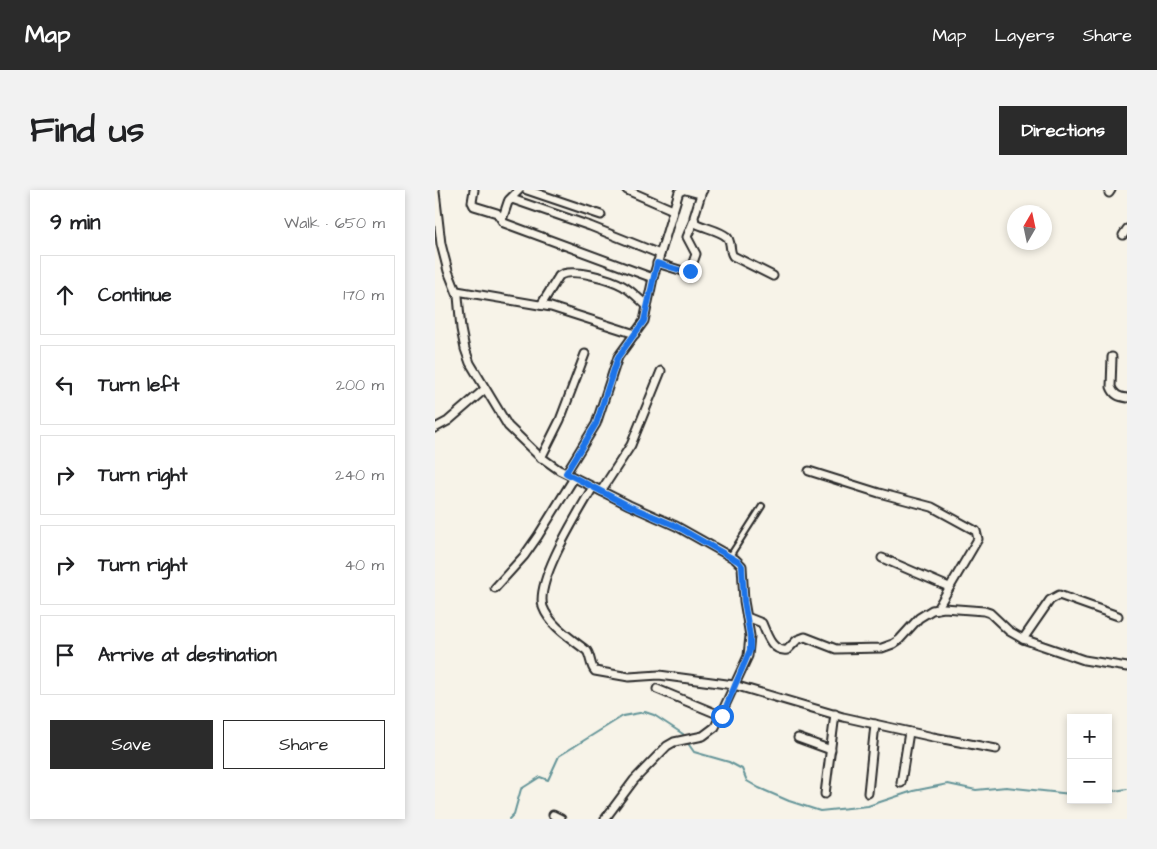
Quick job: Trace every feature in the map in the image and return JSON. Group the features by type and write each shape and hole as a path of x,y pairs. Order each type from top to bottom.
{"street":[{"path":"474,190 471,202 474,206 497,213 501,220 507,224 653,278"},
{"path":"501,220 509,200 519,190"},
{"path":"527,190 601,215"},
{"path":"627,190 673,210"},
{"path":"566,473 596,424 618,357 644,321 657,263 679,192 684,190 697,193 703,191"},
{"path":"657,263 686,272 690,271 696,254 687,237 703,191"},
{"path":"435,192 443,256 457,291 465,349 470,363 508,426 541,458 574,478 676,526 731,556 742,566 750,650 722,716 715,727 709,732 695,738 674,742 661,752 634,780 606,817 616,819"},
{"path":"509,200 516,200 590,226 660,254"},
{"path":"694,220 698,225 727,236 730,252 733,256 773,276"},
{"path":"435,256 443,256"},
{"path":"541,305 559,276 571,272 619,284 629,289 647,306"},
{"path":"457,291 541,305 635,334"},
{"path":"541,458 560,420 585,354"},
{"path":"1112,357 1111,387 1115,394 1127,398"},
{"path":"601,491 631,445 661,371"},
{"path":"435,428 448,421 485,389"},
{"path":"809,471 932,507 976,531 978,539 937,609"},
{"path":"495,588 539,536 574,478"},
{"path":"593,487 566,534 544,584 542,601 548,617 590,655 592,668 600,673 629,677 659,675 735,685 875,724 996,749"},
{"path":"882,558 949,586"},
{"path":"1023,639 1051,600 1059,595 1118,616"},
{"path":"747,618 762,624 773,645 782,651 787,650 797,640 805,637 836,649 871,650 893,644 919,618 937,609 984,610 1023,639 1083,660 1127,667"},
{"path":"657,689 722,716"},
{"path":"825,794 835,714"},
{"path":"867,793 875,724"},
{"path":"901,783 909,732"},
{"path":"798,738 831,750"},
{"path":"553,814 561,819"}],"lane":[{"path":"731,556 762,506"}],"waterway":[{"path":"509,819 514,814 521,789 540,777 548,780 559,756 623,716 645,712 654,715 683,734 684,737"},
{"path":"687,742 694,752 729,762 742,769 747,781 759,788 789,801 820,811 868,806 913,791 948,784 976,790 1006,787 1067,794"},
{"path":"1112,791 1127,789"}],"route":[{"path":"690,271 686,272 657,263 644,321 618,357 596,424 566,473 629,506 676,526 731,556 742,566 750,650 722,716"}]}
